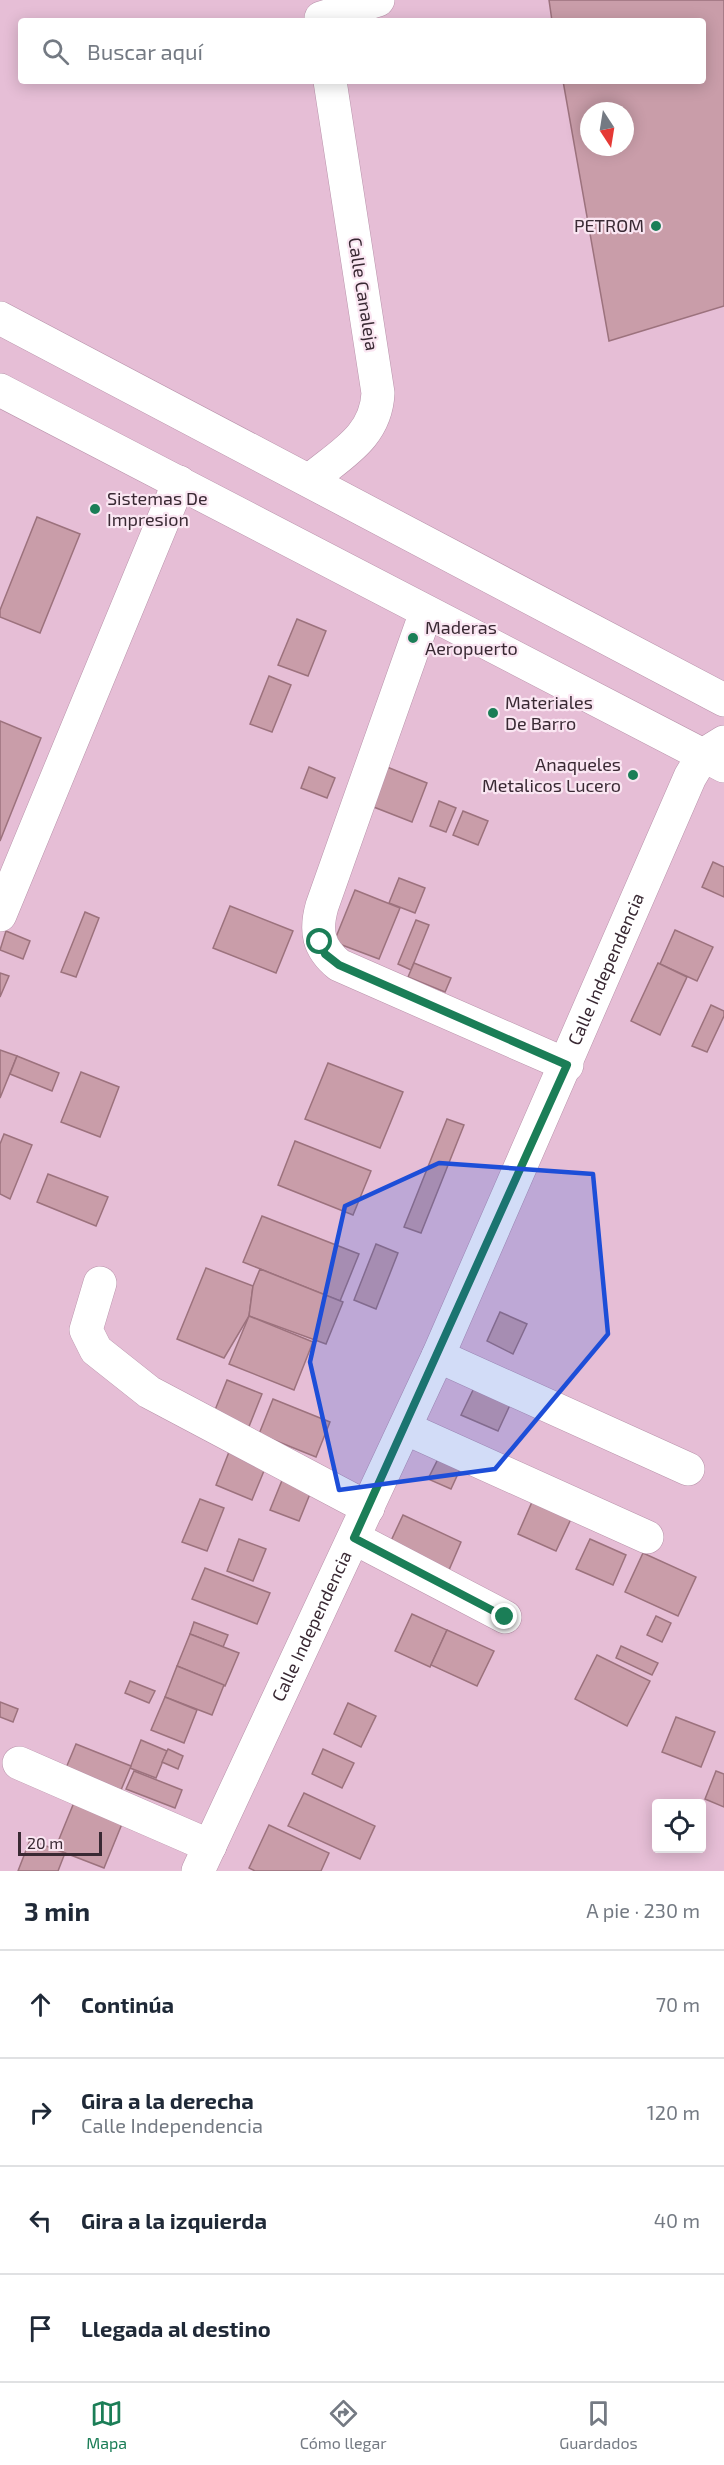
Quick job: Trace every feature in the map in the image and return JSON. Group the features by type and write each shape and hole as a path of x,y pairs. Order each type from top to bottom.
{"street":[{"path":"320,13 378,0"},
{"name":"Calle Canaleja","path":"310,480 365,434 377,408 376,382 330,84"},
{"path":"0,318 724,699"},
{"path":"0,390 426,612 717,754"},
{"path":"0,915 179,482"},
{"path":"426,612 322,906 317,923 320,942 325,954 339,965 567,1065"},
{"name":"Calle Independencia","path":"204,1858 438,1356 567,1065 690,777 717,754"},
{"path":"100,1283 86,1330 96,1350 149,1392 368,1508"},
{"path":"438,1356 688,1469"},
{"path":"405,1428 647,1537"},
{"path":"354,1538 505,1617"},
{"path":"19,1762 204,1858"}],"highlighted area":[{"path":"439,1163 593,1174 608,1334 495,1469 339,1490 310,1362 345,1206"}],"building":[{"name":"PETROM","path":"549,0 724,0 724,306 609,341 564,84 706,84 706,18 552,18"},
{"path":"37,517 80,534 40,633 0,617 0,610"},
{"path":"297,619 326,631 308,676 278,665"},
{"path":"269,676 291,685 272,732 250,724"},
{"path":"0,721 41,738 0,841"},
{"path":"382,765 427,783 412,822 366,804"},
{"path":"309,767 335,778 327,798 301,788"},
{"path":"439,801 456,808 446,832 430,826"},
{"path":"463,811 488,821 478,845 453,835"},
{"path":"713,862 724,867 724,897 702,887"},
{"path":"399,878 425,888 415,913 389,903"},
{"path":"355,890 400,908 379,959 334,942"},
{"path":"230,906 293,931 276,973 213,948"},
{"path":"85,912 99,918 76,977 61,972"},
{"path":"416,920 429,925 411,970 398,964"},
{"path":"675,930 713,947 697,981 660,964"},
{"path":"6,931 30,941 23,959 0,950"},
{"path":"414,963 451,978 445,992 408,977"},
{"path":"658,963 687,977 660,1035 631,1021"},
{"path":"0,973 9,976 0,997"},
{"path":"711,1005 724,1011 724,1016 707,1052 692,1046"},
{"path":"0,1050 17,1056 0,1098"},
{"path":"17,1056 59,1073 52,1091 10,1074"},
{"path":"328,1063 403,1092 380,1148 305,1119"},
{"path":"81,1072 119,1087 100,1137 61,1122"},
{"path":"447,1119 464,1125 421,1233 404,1227"},
{"path":"4,1134 32,1145 10,1199 0,1194 0,1144"},
{"path":"295,1141 371,1171 353,1215 278,1185"},
{"path":"48,1174 108,1197 96,1226 37,1202"},
{"path":"262,1216 359,1254 340,1301 243,1262"},
{"path":"376,1244 398,1253 376,1309 354,1300"},
{"path":"206,1268 253,1286 249,1316 224,1358 177,1339"},
{"path":"260,1269 343,1302 326,1344 249,1316 253,1286"},
{"path":"500,1312 527,1324 513,1354 487,1341"},
{"path":"249,1316 313,1342 294,1390 229,1364"},
{"path":"227,1380 262,1394 248,1429 213,1415"},
{"path":"474,1388 510,1405 498,1431 461,1415"},
{"path":"273,1399 330,1422 316,1457 259,1434"},
{"path":"229,1452 266,1466 252,1500 216,1485"},
{"path":"440,1455 462,1465 451,1489 428,1479"},
{"path":"283,1478 312,1489 299,1521 270,1510"},
{"path":"200,1499 224,1508 207,1551 182,1542"},
{"path":"532,1502 571,1519 556,1551 518,1534"},
{"path":"403,1515 461,1542 449,1570 390,1543"},
{"path":"239,1539 266,1549 253,1581 227,1571"},
{"path":"590,1539 626,1555 613,1585 576,1569"},
{"path":"643,1553 696,1577 678,1616 625,1592"},
{"path":"205,1568 270,1593 257,1624 192,1599"},
{"path":"412,1614 447,1630 430,1667 395,1651"},
{"path":"656,1616 671,1623 662,1642 647,1635"},
{"path":"194,1622 228,1635 223,1647 190,1634"},
{"path":"447,1630 494,1651 477,1686 431,1665"},
{"path":"190,1634 239,1653 225,1686 177,1666"},
{"path":"621,1646 658,1663 652,1675 616,1658"},
{"path":"597,1655 650,1681 627,1726 575,1699"},
{"path":"177,1666 224,1685 212,1715 165,1697"},
{"path":"130,1681 155,1691 149,1703 125,1693"},
{"path":"165,1697 197,1710 184,1743 151,1730"},
{"path":"0,1702 18,1709 13,1722 0,1717"},
{"path":"348,1703 376,1716 361,1747 334,1734"},
{"path":"676,1717 715,1732 701,1767 662,1752"},
{"path":"141,1740 167,1751 156,1778 130,1768"},
{"path":"76,1744 131,1766 121,1790 66,1768"},
{"path":"168,1749 183,1756 178,1769 162,1762"},
{"path":"323,1749 354,1763 342,1788 312,1774"},
{"path":"134,1771 182,1790 175,1808 126,1789"},
{"path":"716,1771 724,1774 724,1807 705,1799"},
{"path":"304,1793 375,1826 360,1859 288,1826"},
{"path":"75,1800 124,1819 104,1868 55,1849"},
{"path":"269,1825 329,1853 321,1871 255,1871 249,1868"},
{"path":"30,1840 65,1853 58,1871 18,1871"}],"place":[{"name":"PETROM","path":"656,226"},
{"name":"Sistemas De Impresion","path":"95,509"},
{"name":"Maderas Aeropuerto","path":"413,638"},
{"name":"Materiales De Barro","path":"493,713"},
{"name":"Anaqueles Metalicos Lucero","path":"633,775"}],"route":[{"path":"320,942 325,954 339,965 567,1065 354,1538 505,1617"}]}
